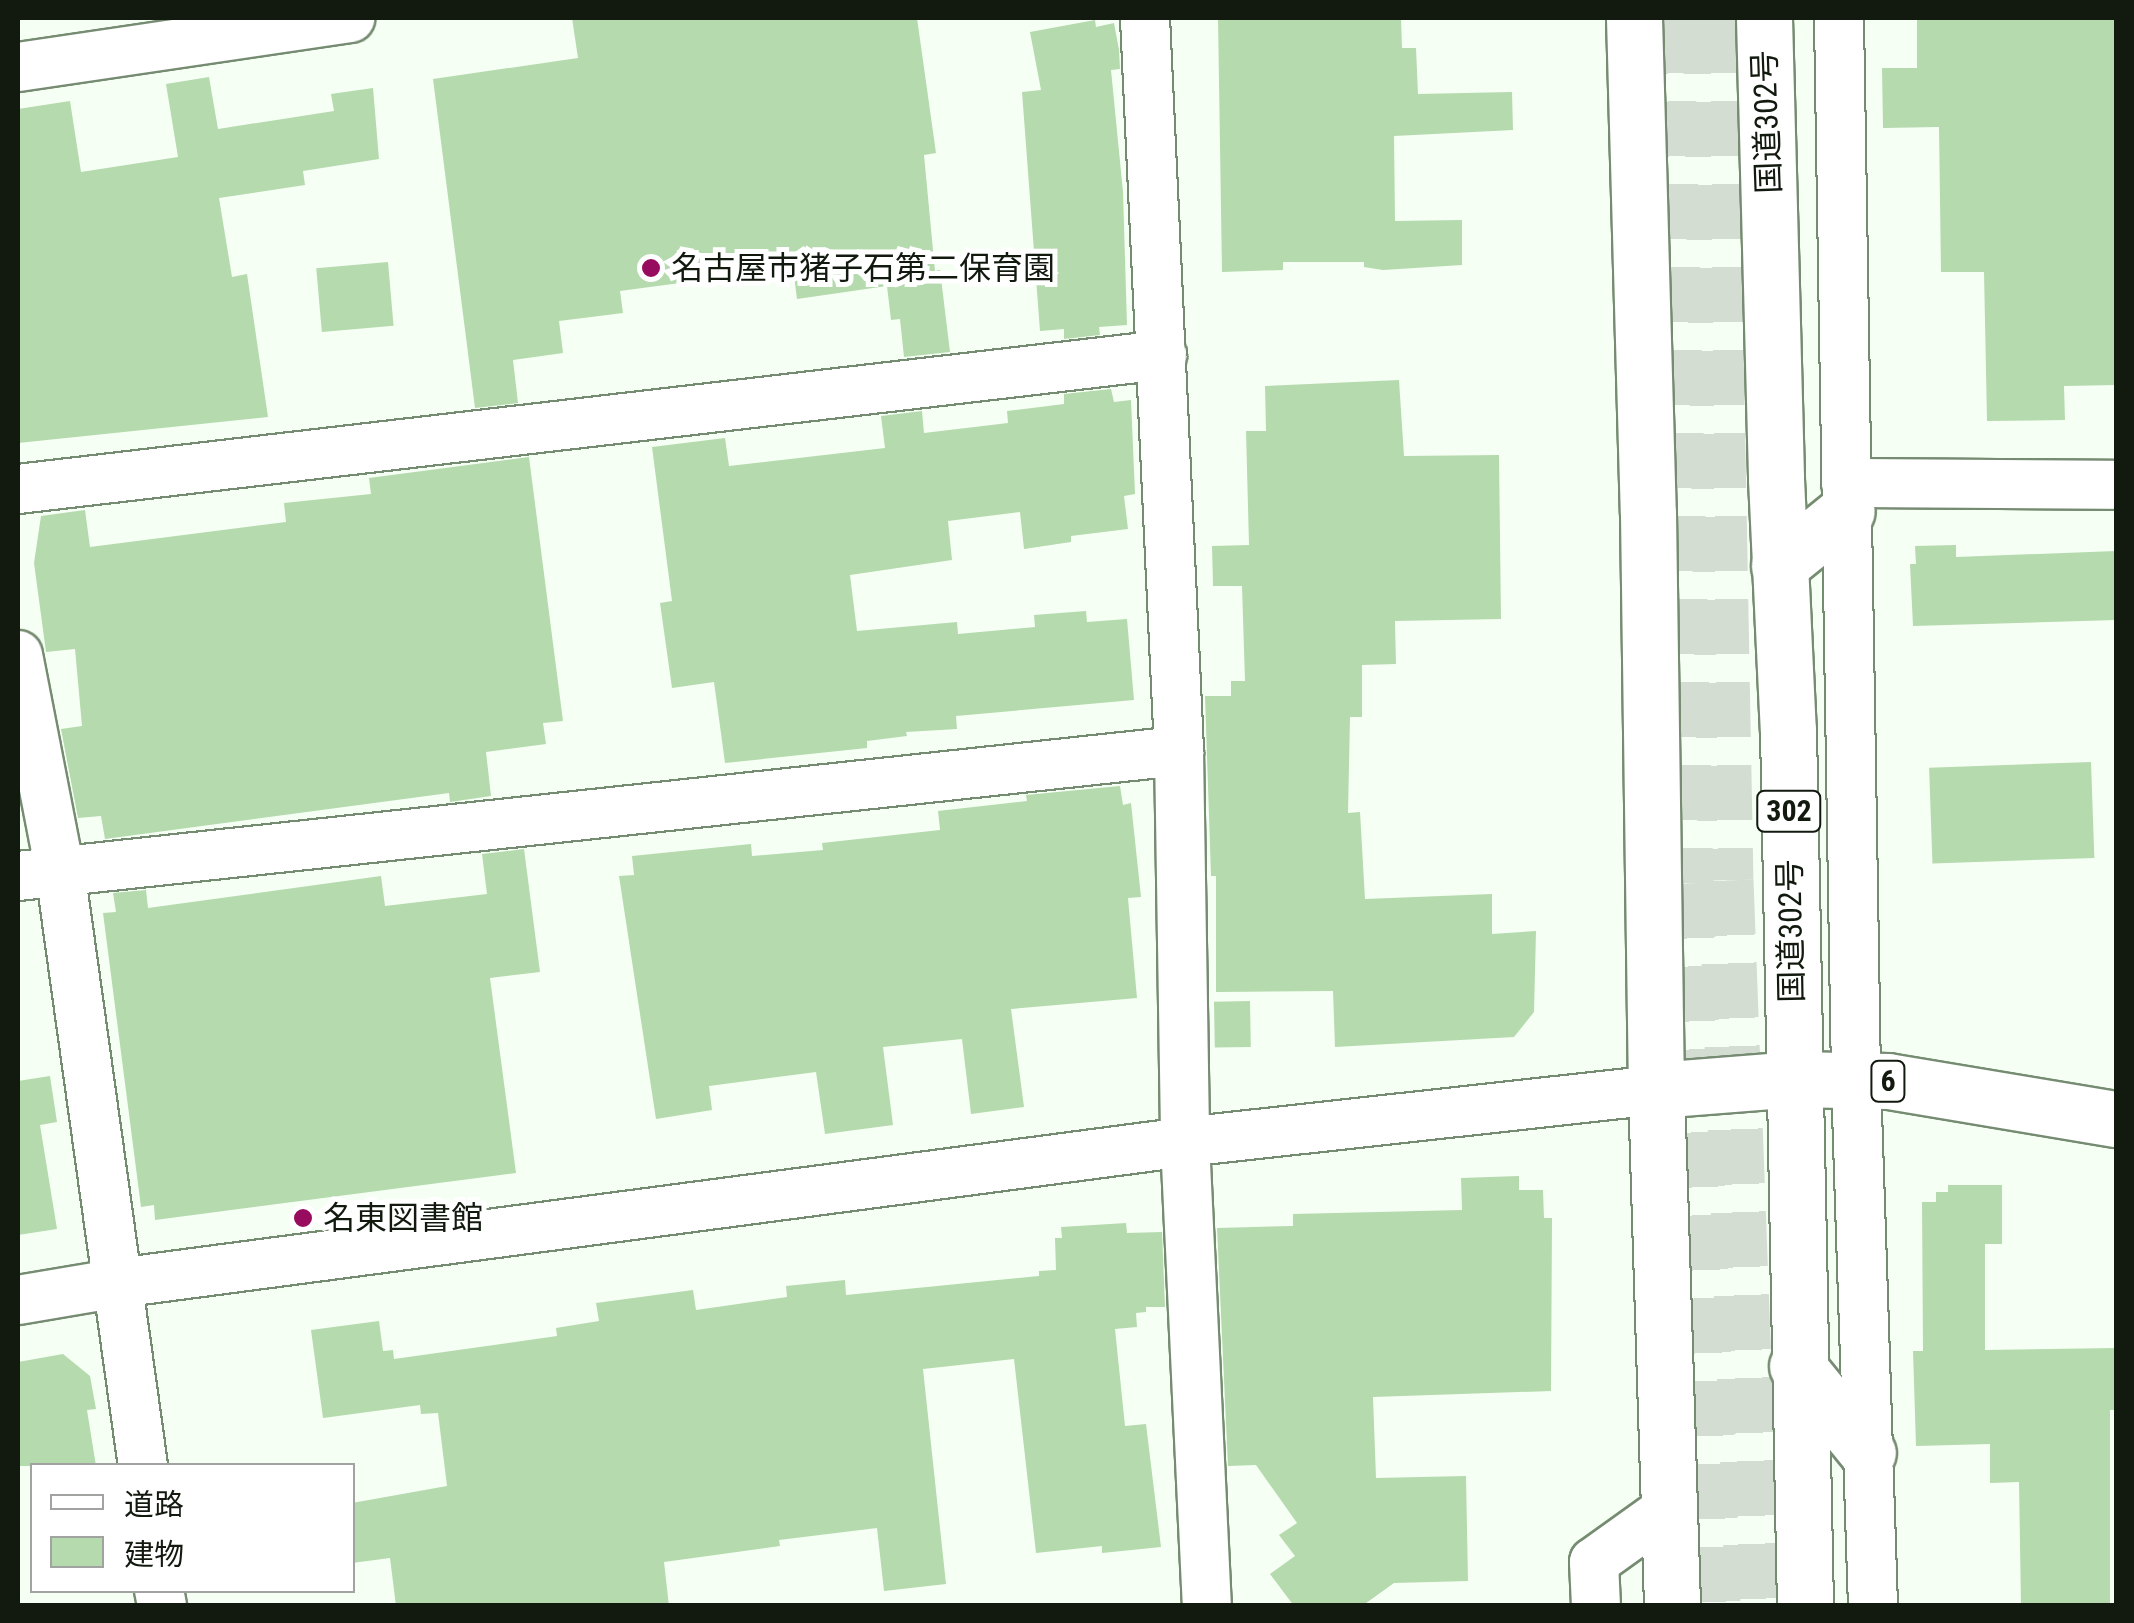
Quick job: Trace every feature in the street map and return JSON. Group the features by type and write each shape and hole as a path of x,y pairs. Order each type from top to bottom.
{"main road":[{"path":"1634,18 1648,513 1656,1090 1672,1606"},
{"name":"国道302号","path":"1764,18 1779,566 1788,730 1805,1606"},
{"path":"1779,566 1846,497"},
{"name":"6","path":"1656,1090 1796,1079 1888,1081 2116,1119"},
{"path":"1798,1366 1868,1454"}],"street":[{"path":"18,67 350,18"},
{"path":"1145,18 1179,751 1185,1142 1208,1606"},
{"path":"1839,18 1856,1080 1873,1606"},
{"path":"18,489 1162,355"},
{"path":"1846,497 2116,485"},
{"path":"18,655 39,874 118,1283 143,1463"},
{"path":"39,874 1179,751"},
{"path":"18,1300 118,1283 1185,1142 1656,1090"},
{"path":"1596,1606 1594,1562 1668,1509"}],"building":[{"path":"572,18 917,18 936,153 924,155 935,271 940,270 950,352 904,357 900,319 891,320 887,286 797,299 793,268 620,291 623,313 559,321 563,353 513,360 518,403 475,408 433,79 578,58"},
{"path":"1218,18 1401,18 1402,48 1416,48 1418,94 1512,92 1513,130 1394,136 1395,221 1462,220 1462,265 1383,270 1364,267 1364,262 1283,262 1283,270 1222,272"},
{"path":"1917,18 2116,18 2116,385 2064,386 2065,420 1987,421 1984,272 1941,272 1939,127 1883,128 1882,68 1917,68"},
{"path":"1095,20 1096,27 1114,23 1119,50 1120,69 1111,70 1123,192 1127,325 1099,327 1100,335 1064,339 1064,329 1040,331 1022,92 1041,90 1030,32"},
{"path":"209,77 218,129 334,111 331,94 373,88 379,159 303,171 305,185 219,198 232,277 247,274 268,417 18,443 18,109 70,101 81,172 178,157 166,84"},
{"path":"388,262 394,326 322,332 316,268"},
{"path":"1399,380 1404,456 1499,455 1501,619 1395,621 1396,664 1362,665 1362,717 1350,717 1348,813 1360,812 1365,899 1492,894 1492,934 1536,931 1534,1012 1514,1037 1335,1047 1333,991 1216,992 1216,876 1211,876 1205,696 1231,696 1231,681 1245,681 1242,586 1213,586 1212,546 1249,545 1246,431 1266,431 1265,386"},
{"path":"1111,389 1114,402 1131,400 1135,494 1124,496 1128,529 1071,536 1071,542 1024,549 1020,512 948,521 952,560 850,575 857,631 957,622 958,634 1035,627 1034,615 1086,611 1087,622 1127,619 1134,700 956,716 957,729 906,732 907,736 867,741 867,748 725,763 714,682 672,688 660,603 672,601 652,447 725,438 729,466 885,448 881,416 922,411 924,433 1008,423 1007,411 1064,404 1064,394"},
{"path":"529,457 563,721 543,723 546,744 486,752 491,796 450,802 449,793 105,839 101,816 78,818 61,729 82,726 75,649 46,652 34,563 41,516 85,510 90,547 286,522 284,503 371,494 369,478"},
{"path":"1956,545 1956,557 2116,551 2116,620 1913,626 1910,564 1916,564 1915,546"},
{"path":"2091,762 2094,858 1932,864 1929,768"},
{"path":"1120,786 1123,805 1131,803 1141,897 1128,898 1137,998 1011,1009 1024,1107 971,1114 962,1039 883,1047 893,1125 825,1134 816,1072 709,1086 712,1110 656,1119 619,876 634,875 632,856 751,844 752,856 823,850 822,843 940,830 938,811 1027,801 1026,795"},
{"path":"524,849 540,972 490,978 516,1173 155,1220 154,1205 141,1207 103,913 116,912 113,893 146,890 148,908 381,876 385,906 487,894 482,854"},
{"path":"1250,1001 1251,1047 1215,1048 1214,1002"},
{"path":"50,1076 57,1122 40,1125 57,1229 18,1235 18,1081"},
{"path":"1519,1176 1519,1190 1543,1190 1544,1218 1552,1218 1551,1391 1373,1397 1376,1478 1466,1476 1468,1581 1394,1583 1362,1606 1294,1606 1270,1574 1295,1556 1279,1535 1297,1523 1256,1465 1228,1466 1217,1228 1293,1226 1293,1214 1462,1210 1461,1178"},
{"path":"1948,1185 2002,1185 2002,1244 1985,1244 1985,1350 2116,1348 2116,1410 2110,1410 2110,1606 2021,1606 2019,1482 1990,1483 1990,1444 1916,1446 1913,1351 1923,1351 1922,1202 1936,1202 1936,1192 1948,1192"},
{"path":"1126,1223 1127,1233 1162,1232 1165,1307 1146,1307 1146,1312 1136,1313 1137,1327 1115,1329 1125,1426 1146,1424 1161,1547 1102,1553 1102,1546 1036,1553 1014,1359 923,1369 946,1584 884,1591 877,1528 779,1540 780,1546 664,1562 669,1606 396,1606 390,1558 355,1563 355,1502 447,1486 438,1413 421,1414 420,1405 323,1418 311,1330 379,1321 383,1351 393,1350 394,1359 557,1336 556,1328 599,1321 596,1303 693,1290 696,1310 787,1297 786,1286 845,1280 846,1295 1039,1276 1039,1271 1056,1270 1055,1238 1062,1238 1061,1227"},
{"path":"63,1354 90,1376 96,1409 87,1410 96,1463 18,1466 18,1362"}],"tunnel":[{"path":"1667,18 1686,883 1713,1606"},
{"path":"1710,18 1726,880 1753,1606"}],"place":[{"name":"名古屋市猪子石第二保育園","path":"651,268"},
{"name":"名東図書館","path":"303,1218"}]}
